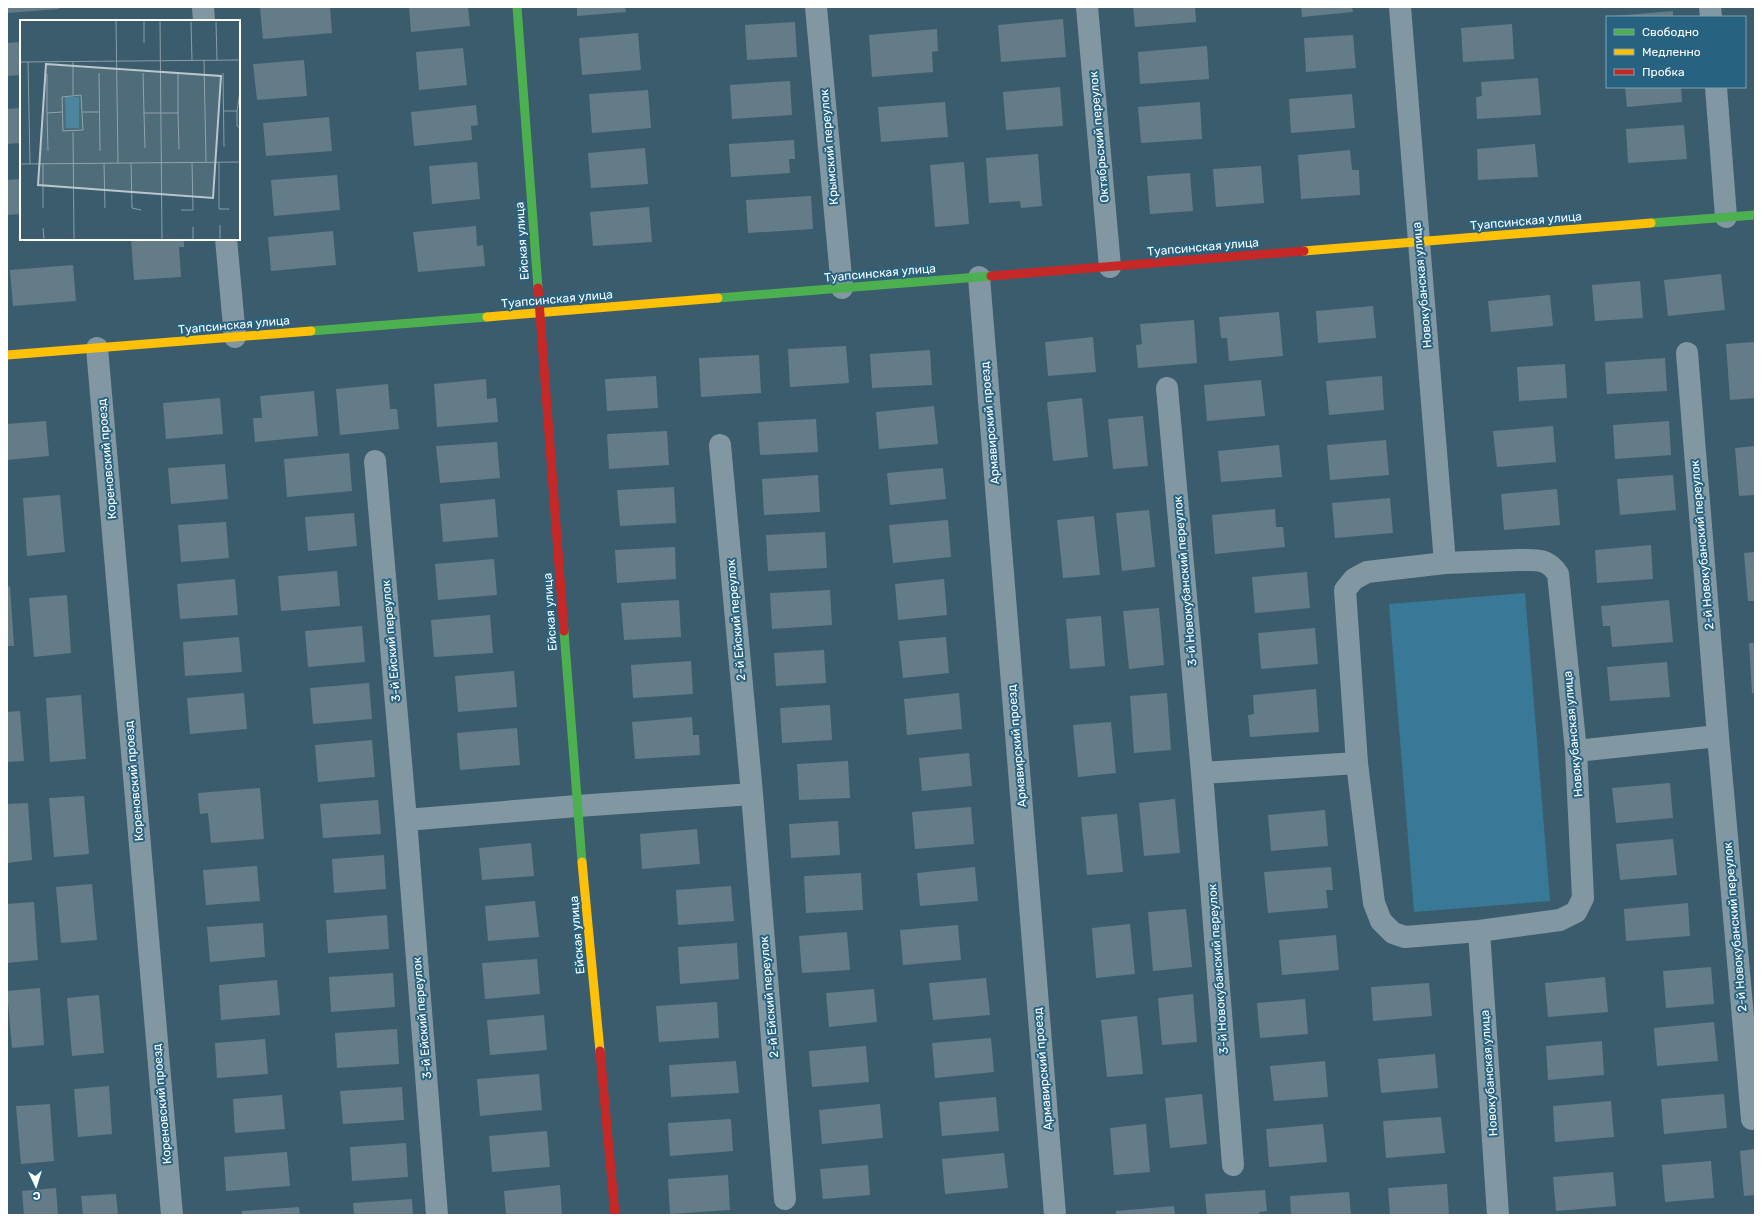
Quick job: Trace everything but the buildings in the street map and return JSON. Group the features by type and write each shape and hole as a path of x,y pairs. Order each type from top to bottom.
{"street":[{"path":"203,7 204,20"},
{"name":"Ейская улица","path":"517,7 577,806 615,1215"},
{"name":"Крымский переулок","path":"816,7 842,288"},
{"name":"Октябрьский переулок","path":"1087,7 1110,267"},
{"name":"Новокубанская улица","path":"1400,7 1445,563"},
{"path":"1716,88 1726,217"},
{"name":"Туапсинская улица","path":"7,355 1755,215"},
{"path":"226,240 235,337"},
{"name":"Армавирский проезд","path":"978,277 1055,1215"},
{"name":"Кореновский проезд","path":"97,348 172,1215"},
{"name":"2-й Новокубанский переулок","path":"1686,353 1752,1119"},
{"name":"3-й Новокубанский переулок","path":"1167,388 1202,773 1233,1165"},
{"name":"2-й Ейский переулок","path":"720,445 752,794 785,1199"},
{"name":"3-й Ейский переулок","path":"376,461 438,1215"},
{"name":"Новокубанская улица","path":"1540,560 1552,565 1558,574 1576,751 1582,898 1576,912 1560,920 1479,931 1405,937 1393,933 1381,921 1374,903 1356,763 1346,590 1354,578 1366,572 1445,563 1540,560"},
{"path":"1576,751 1718,736"},
{"path":"1202,773 1356,763"},
{"path":"406,820 752,794"},
{"name":"Новокубанская улица","path":"1479,931 1498,1215"}],"shaded area":[{"path":"1525,593 1550,901 1414,912 1389,604"}],"traffic: fast":[{"path":"517,7 538,288"},
{"path":"1651,223 1755,215"},
{"path":"718,298 991,276"},
{"path":"311,331 487,317"},
{"path":"564,631 582,862"}],"traffic: slow":[{"path":"1304,251 1651,223"},
{"path":"487,317 718,298"},
{"path":"7,355 311,331"},
{"path":"582,862 600,1051"}],"traffic: jam":[{"path":"991,276 1304,251"},
{"path":"538,288 564,631"},
{"path":"600,1051 615,1215"}]}
